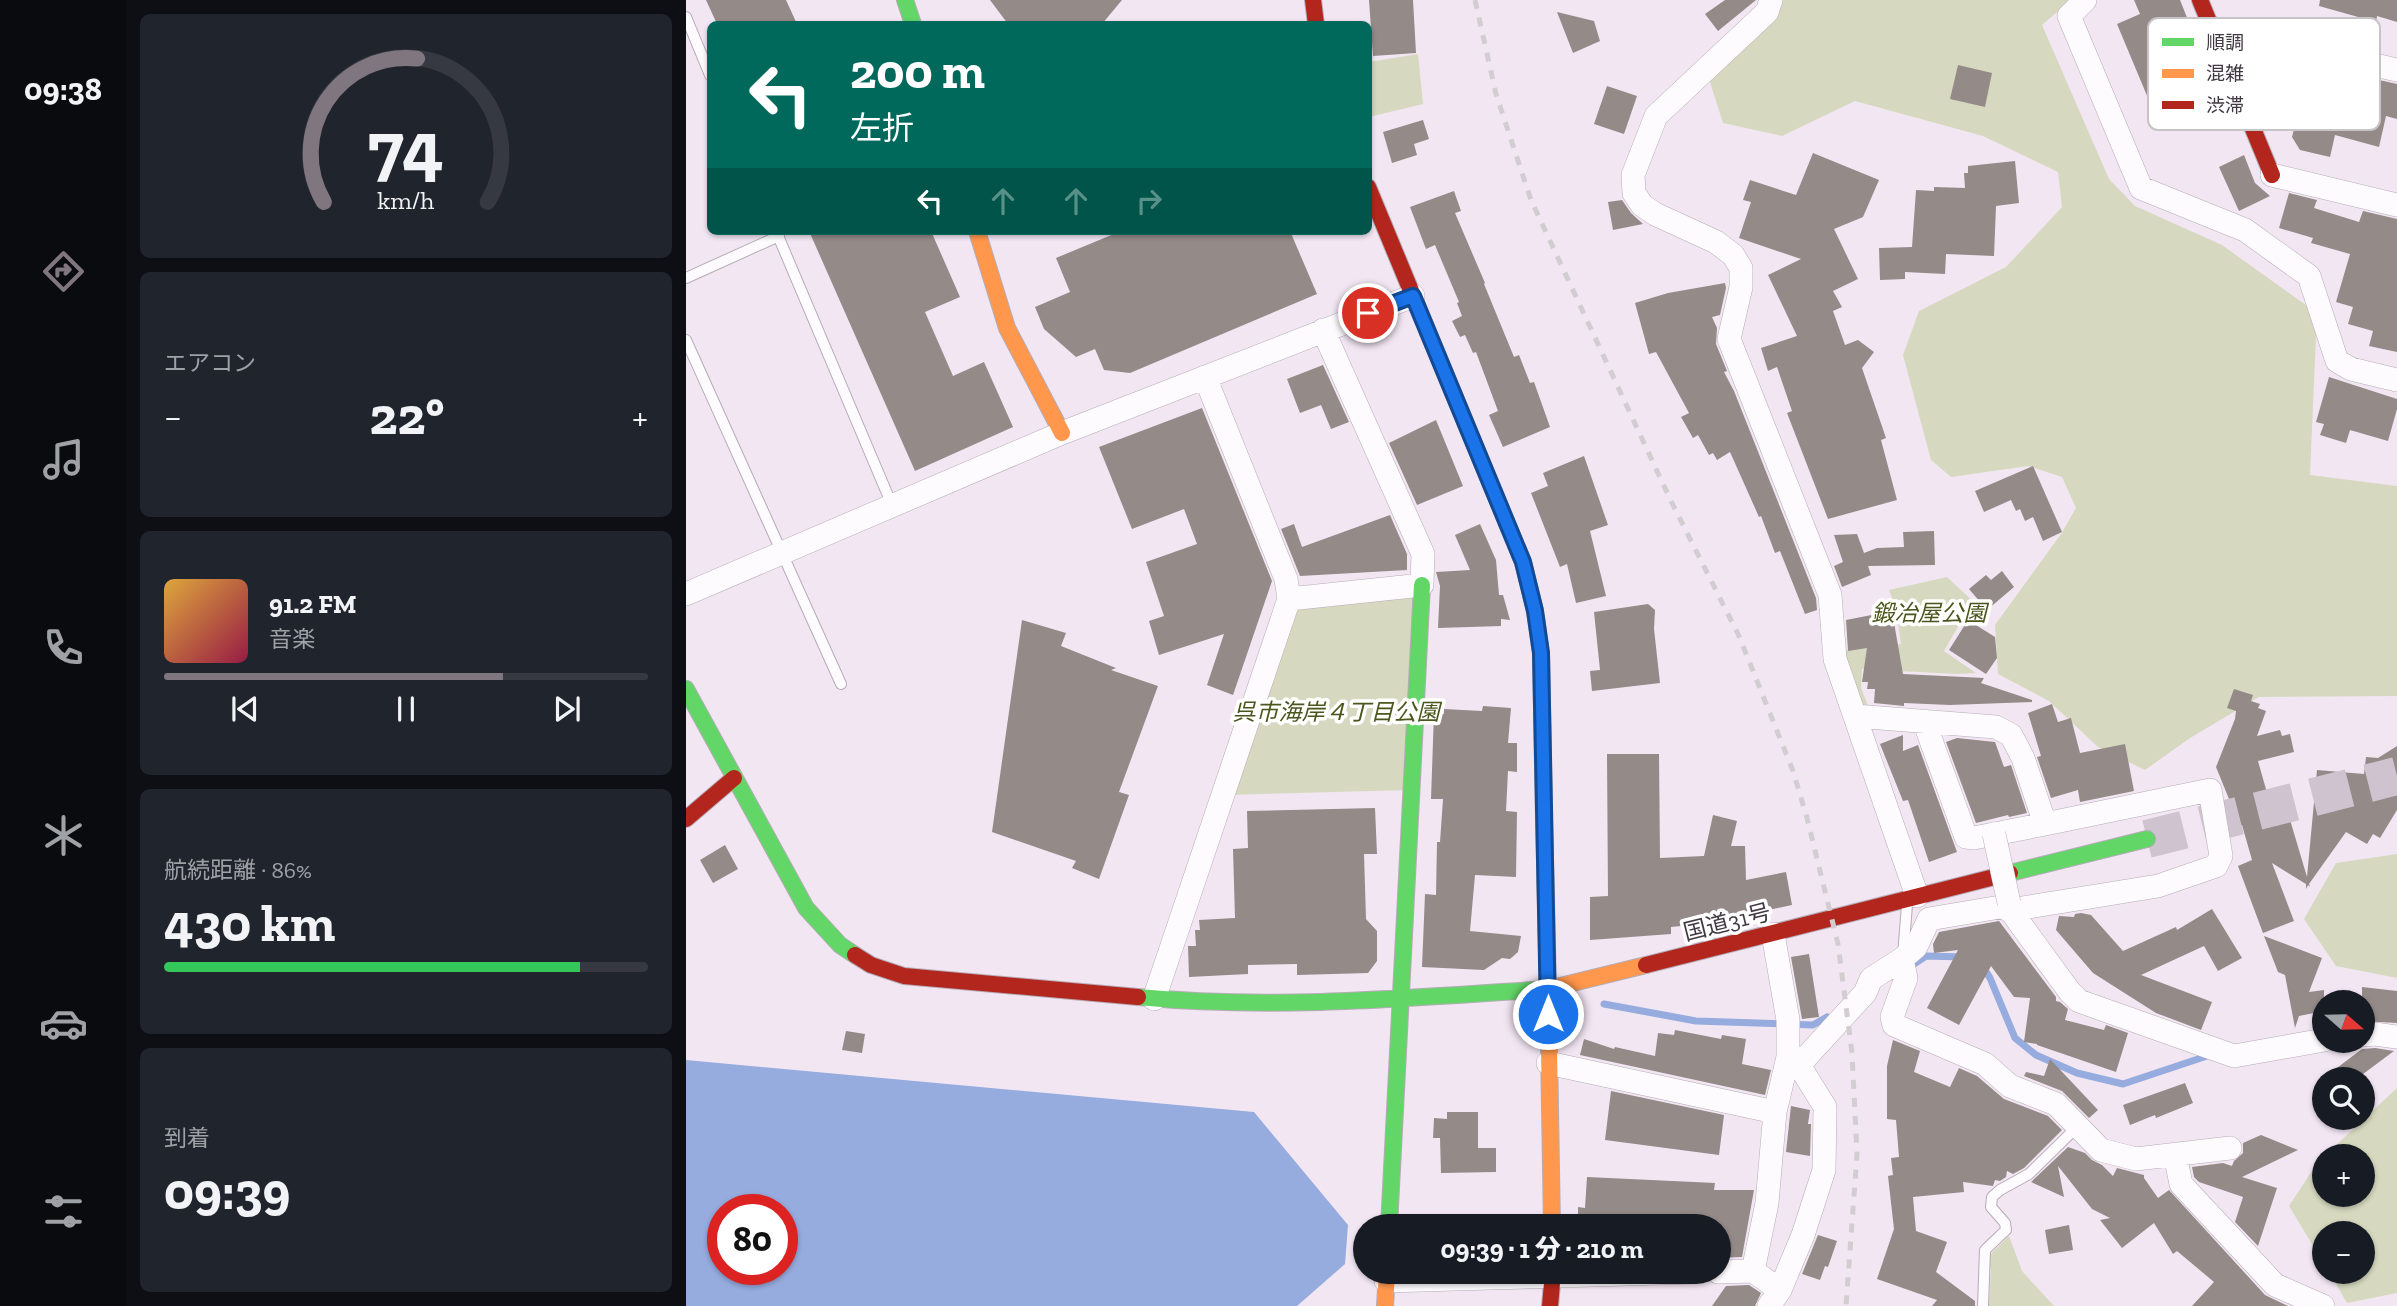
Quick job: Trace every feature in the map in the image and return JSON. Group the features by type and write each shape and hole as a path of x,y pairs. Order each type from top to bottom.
{"main road":[{"path":"905,0 911,21"},
{"path":"1313,0 1316,21"},
{"path":"2200,0 2208,18"},
{"path":"2254,130 2272,175"},
{"path":"1372,197 1523,562 1535,611 1541,666 1552,1214"},
{"path":"978,235 1007,328 1062,433"},
{"path":"1390,1214 1422,584"},
{"name":"国道31号","path":"686,689 806,908 840,945 871,965 904,976 1198,1003 1401,999 1548,989 2147,839"},
{"path":"686,819 734,778"},
{"path":"1385,1306 1386,1284"},
{"path":"1550,1306 1552,1284"}],"street":[{"path":"1771,0 1767,12 1656,116 1633,174 1634,193 1642,205 1655,214 1716,242 1733,255 1741,268 1741,287 1729,339 1830,595 1835,659 1912,898"},
{"path":"2085,0 2069,16 2141,188 2245,230 2309,276 2337,360 2351,369 2397,380"},
{"path":"2272,175 2397,205"},
{"path":"686,594 1062,433 1413,296"},
{"path":"1289,599 1422,584 1423,554 1323,330"},
{"path":"1154,999 1289,599 1286,579 1205,377"},
{"path":"1854,716 1996,727 2011,735 2023,758 2045,824"},
{"path":"1924,721 1966,837 1994,834 2210,790 2221,856 2216,866 2158,886 1929,919 1904,967 1892,1017 1894,1025 1985,1064 2010,1086 2056,1104 2101,1150 2136,1159 2230,1148"},
{"path":"1994,834 2010,906 2079,1001 2234,1056 2312,1042"},
{"path":"1773,934 1794,1061 1825,1107 1824,1170 1774,1298"},
{"path":"1774,1298 1753,1271 1767,1203 1775,1112 1794,1061 1865,993 1871,979 1904,967"},
{"path":"2375,1034 2397,1037"},
{"path":"1548,1063 1775,1112"},
{"path":"2175,1155 2181,1184 2275,1285 2323,1306"},
{"path":"1731,1272 1753,1271"}],"lane":[{"path":"686,17 707,68"},
{"path":"686,278 776,235"},
{"path":"778,235 892,505"},
{"path":"686,340 841,684"},
{"path":"1904,967 1912,898"},
{"path":"1983,1306 1985,1250 2006,1230 2006,1223 1991,1208 1993,1197 2000,1190 2029,1174 2078,1126"}],"green space":[{"path":"1783,0 2071,0 2042,25 2109,179 2135,206 2222,245 2317,313 2310,475 2397,486 2397,696 2259,697 2190,738 2145,770 2098,747 2049,701 1998,674 1995,625 2061,534 2076,508 2062,477 2028,466 1951,477 1931,460 1903,355 1919,311 2006,267 2062,207 2058,172 1983,136 1855,101 1782,136 1723,123 1709,79"},
{"path":"1418,54 1423,104 1372,116 1372,62"},
{"name":"鍛冶屋公園","path":"1947,577 1978,606 1963,618 1944,651 1976,673 1862,669 1861,688 1871,713 1857,713 1838,651 1901,644 1896,609 1889,590"},
{"name":"呉市海岸４丁目公園","path":"1418,588 1408,790 1227,795 1292,602"},
{"path":"2397,854 2397,978 2336,966 2304,919 2336,863"},
{"path":"2397,1088 2397,1293 2347,1303 2336,1284 2375,1284 2375,1221 2312,1221 2312,1244 2289,1206 2312,1171 2312,1207 2375,1207 2375,1144 2337,1144 2352,1130 2375,1130 2375,1109"},
{"path":"2009,1236 2022,1271 2054,1306 1989,1306 1991,1269 1988,1257"}],"water":[{"path":"686,1060 1254,1112 1348,1225 1345,1264 1297,1306 686,1306"}],"building":[{"path":"706,0 786,0 796,21 716,21"},
{"path":"990,0 1122,0 1104,21 1006,21"},
{"path":"1369,0 1413,0 1416,53 1373,56"},
{"path":"1725,0 1756,0 1718,31 1705,14"},
{"path":"2134,0 2180,0 2187,18 2148,18 2148,98 2117,24 2140,14"},
{"path":"2320,0 2397,0 2397,22 2377,16 2362,18 2319,6"},
{"path":"1557,12 1594,21 1600,41 1573,53"},
{"path":"1958,65 1992,73 1985,107 1950,99"},
{"path":"2380,80 2397,84 2397,119 2386,116 2379,147 2335,135 2330,157 2300,150 2292,137 2294,130 2380,130"},
{"path":"1607,86 1637,96 1624,134 1594,124"},
{"path":"1423,120 1429,139 1414,144 1417,155 1392,163 1383,132"},
{"path":"1813,153 1879,180 1863,217 1834,229 1858,279 1833,291 1842,307 1833,311 1845,345 1858,340 1874,352 1862,368 1886,438 1881,440 1897,500 1828,519 1787,413 1792,411 1777,367 1768,371 1761,348 1797,336 1768,275 1801,259 1739,238 1751,202 1743,200 1750,180 1796,195"},
{"path":"2244,155 2255,183 2270,196 2239,211 2219,167"},
{"path":"2015,161 2019,203 1996,206 1994,256 1946,254 1945,274 1905,272 1905,279 1880,280 1879,248 1912,247 1916,190 1934,191 1934,187 1965,188 1964,173 1968,173 1968,166"},
{"path":"1454,191 1461,211 1455,213 1514,357 1519,355 1530,383 1534,382 1550,427 1503,447 1489,415 1498,411 1476,352 1473,353 1465,335 1460,337 1452,321 1462,316 1457,303 1459,302 1435,245 1426,249 1410,207"},
{"path":"2289,193 2317,200 2314,208 2359,222 2363,211 2397,219 2397,352 2369,346 2373,331 2348,324 2353,307 2336,302 2350,254 2311,243 2313,238 2279,228"},
{"path":"1622,200 1643,224 1613,230 1608,202"},
{"path":"811,235 933,235 960,297 925,312 953,376 984,362 1013,427 915,471"},
{"path":"1111,235 1292,235 1317,294 1130,373 1104,370 1095,349 1076,357 1044,329 1035,307 1070,292 1056,258"},
{"path":"1725,283 1720,315 1712,317 1717,328 1716,344 1727,371 1724,372 1816,598 1817,610 1805,614 1780,551 1775,553 1761,516 1759,517 1730,452 1717,460 1713,453 1709,455 1698,435 1693,438 1681,417 1689,413 1656,352 1649,354 1635,303 1668,293"},
{"path":"1323,365 1349,422 1331,429 1321,405 1300,413 1287,379"},
{"path":"2329,377 2397,399 2388,441 2350,430 2346,443 2320,435 2324,424 2316,422"},
{"path":"1202,408 1272,581 1233,695 1207,685 1224,634 1159,655 1149,621 1164,616 1146,562 1197,544 1184,509 1132,529 1099,447"},
{"path":"1436,420 1463,486 1417,505 1389,443"},
{"path":"1584,456 1608,525 1590,531 1606,596 1576,603 1567,564 1560,567 1531,493 1548,486 1543,473"},
{"path":"2033,466 2062,532 2043,541 2033,517 2025,521 2020,509 2016,511 2011,500 1984,512 1975,491"},
{"path":"1390,515 1407,554 1407,570 1300,576 1281,529 1294,524 1302,547"},
{"path":"1480,524 1496,560 1499,595 1503,595 1510,620 1501,619 1501,626 1438,628 1440,586 1436,572 1470,570 1455,535"},
{"path":"1934,531 1935,565 1868,566 1871,575 1842,587 1834,566 1843,562 1834,535 1857,534 1864,553 1877,548 1904,547 1903,532"},
{"path":"2002,571 2014,587 1987,610 1969,589 1986,575 1991,580"},
{"path":"1648,604 1655,610 1654,629 1660,683 1592,691 1590,671 1600,670 1594,612"},
{"path":"1892,611 1903,674 1984,678 1981,683 2032,702 1950,705 1904,703 1904,706 1874,703 1875,689 1867,689 1868,682 1862,682 1867,648 1848,651 1846,620"},
{"path":"1022,620 1066,633 1061,646 1116,668 1111,670 1158,686 1119,792 1129,795 1099,879 1072,868 1076,861 992,832"},
{"path":"1968,620 1995,637 1997,658 1986,674 1949,650"},
{"path":"2234,689 2253,695 2251,701 2260,704 2258,708 2266,711 2257,736 2280,730 2282,736 2290,734 2294,752 2258,761 2271,807 2285,803 2307,877 2317,770 2364,774 2366,757 2378,758 2397,746 2397,810 2380,838 2373,834 2367,844 2346,832 2309,884 2310,887 2308,885 2306,889 2306,884 2272,863 2294,921 2263,933 2238,866 2252,860 2242,825 2240,826 2216,767 2235,719 2236,711 2227,708"},
{"path":"2052,704 2058,722 2071,718 2080,753 2125,744 2134,791 2080,802 2078,790 2051,798 2037,757 2041,756 2028,713"},
{"path":"1483,706 1511,708 1508,743 1517,743 1517,772 1508,771 1506,811 1517,812 1516,877 1475,875 1470,931 1521,936 1518,952 1510,959 1502,958 1484,970 1422,967 1425,894 1436,895 1437,842 1440,842 1443,799 1431,799 1434,713 1444,714 1444,709 1482,711"},
{"path":"1903,735 1903,751 1918,745 1957,852 1929,862 1908,800 1903,801 1880,744"},
{"path":"1957,738 1995,742 2004,767 2011,765 2027,813 1976,823 1946,742"},
{"path":"1607,754 1659,754 1660,858 1704,856 1713,815 1737,821 1731,846 1745,846 1746,880 1786,872 1792,905 1701,924 1671,927 1671,934 1590,940 1590,897 1608,896"},
{"path":"1375,808 1377,854 1364,854 1366,919 1377,931 1377,961 1368,973 1297,975 1297,964 1248,965 1248,974 1189,977 1188,946 1196,946 1195,930 1200,930 1199,920 1235,918 1233,849 1248,848 1247,811"},
{"path":"725,845 738,869 713,883 700,860"},
{"path":"2212,909 2242,958 2218,971 2204,946 2141,975 2212,1002 2201,1030 2156,1013 2093,973 2056,930 2059,916 2074,917 2075,914 2081,913 2091,915 2123,951 2176,927 2177,930"},
{"path":"1999,921 2056,997 2056,1001 2068,1009 2065,1020 2104,1030 2106,1025 2128,1033 2116,1072 2037,1044 2024,1042 2030,998 2014,997 1991,966 1959,1025 1927,1008 1958,950 1934,953 1933,944 1939,932"},
{"path":"2264,936 2322,958 2309,992 2312,992 2312,1013 2299,1016 2295,1028 2285,975 2278,972"},
{"path":"1809,954 1819,1017 1802,1019 1791,957"},
{"path":"2362,987 2397,991 2397,1023 2375,1022 2375,990 2362,990"},
{"path":"1675,1030 1721,1039 1722,1035 1746,1039 1742,1064 1771,1070 1765,1095 1580,1055 1584,1039 1614,1049 1615,1047 1655,1056 1658,1033 1674,1035"},
{"path":"846,1031 865,1034 862,1053 842,1050"},
{"path":"1893,1040 1920,1051 1914,1072 1950,1087 1959,1068 1977,1076 2004,1099 2048,1116 2062,1130 2024,1168 2013,1174 2007,1171 2006,1177 2000,1181 1995,1180 1993,1186 1963,1182 1964,1192 1913,1197 1916,1231 1947,1242 1936,1272 1975,1301 1975,1306 1932,1306 1937,1300 1877,1279 1894,1229 1888,1176 1893,1175 1891,1158 1899,1157 1896,1120 1887,1119 1887,1066"},
{"path":"2375,1048 2394,1051 2372,1067 2338,1067 2355,1054 2375,1054"},
{"path":"2050,1059 2098,1110 2089,1118 2062,1091 2024,1076 2026,1072 2044,1076"},
{"path":"2185,1083 2193,1103 2130,1125 2123,1105"},
{"path":"1611,1091 1724,1115 1719,1155 1605,1140"},
{"path":"1791,1106 1810,1110 1810,1156 1786,1152"},
{"path":"1447,1112 1478,1112 1478,1148 1496,1148 1496,1172 1441,1173 1440,1138 1433,1138 1434,1118 1447,1119"},
{"path":"2261,1135 2298,1150 2242,1177 2277,1188 2258,1246 2235,1222 2243,1197 2199,1182 2194,1177 2192,1167 2223,1163 2232,1166 2243,1153 2243,1143"},
{"path":"2068,1147 2085,1153 2113,1176 2117,1168 2144,1175 2158,1198 2169,1190 2265,1295 2288,1306 2192,1306 2214,1282 2177,1251 2173,1254 2154,1223 2122,1248 2100,1220 2110,1218 2092,1209 2058,1166 2064,1197 2031,1182"},
{"path":"1587,1177 1715,1183 1714,1190 1754,1190 1742,1257 1731,1257 1731,1214 1578,1214 1578,1207 1585,1208"},
{"path":"2069,1225 2073,1250 2049,1254 2045,1230"},
{"path":"1818,1235 1837,1241 1828,1267 1825,1266 1820,1280 1802,1274"},
{"path":"1749,1285 1761,1293 1755,1306 1712,1306 1726,1286"}],"waterway":[{"path":"1908,968 1926,956 1963,957"},
{"path":"1983,967 2015,1038 2036,1055 2077,1073 2123,1084 2210,1055"},
{"path":"1604,1004 1696,1021 1813,1025 1827,1017"}],"tunnel":[{"path":"2147,839 2397,776"}],"railway":[{"path":"1475,0 1496,94 1531,200 1671,501 1739,636 1793,771 1807,818 1838,944 1852,1053 1857,1154 1846,1306"}],"traffic: fast":[{"path":"905,0 912,21"},
{"path":"1390,1214 1422,585"},
{"path":"686,689 806,908 840,945 855,955"},
{"path":"1138,997 1292,1003 1548,989 1544,820"},
{"path":"2010,873 2147,839"}],"traffic: slow":[{"path":"978,235 1007,328 1062,433"},
{"path":"1438,356 1523,562 1535,611 1541,653 1544,820"},
{"path":"1552,1214 1548,989 1646,965"},
{"path":"1385,1306 1386,1284"}],"traffic: jam":[{"path":"1313,0 1316,21"},
{"path":"2200,0 2207,18"},
{"path":"2253,130 2272,175"},
{"path":"1372,197 1438,356"},
{"path":"686,819 734,778"},
{"path":"1646,965 2010,873"},
{"path":"855,955 871,965 904,976 1138,997"},
{"path":"1550,1306 1552,1284"}],"route":[{"path":"1368,313 1413,296 1523,562 1535,611 1541,653 1548,1014"}]}
